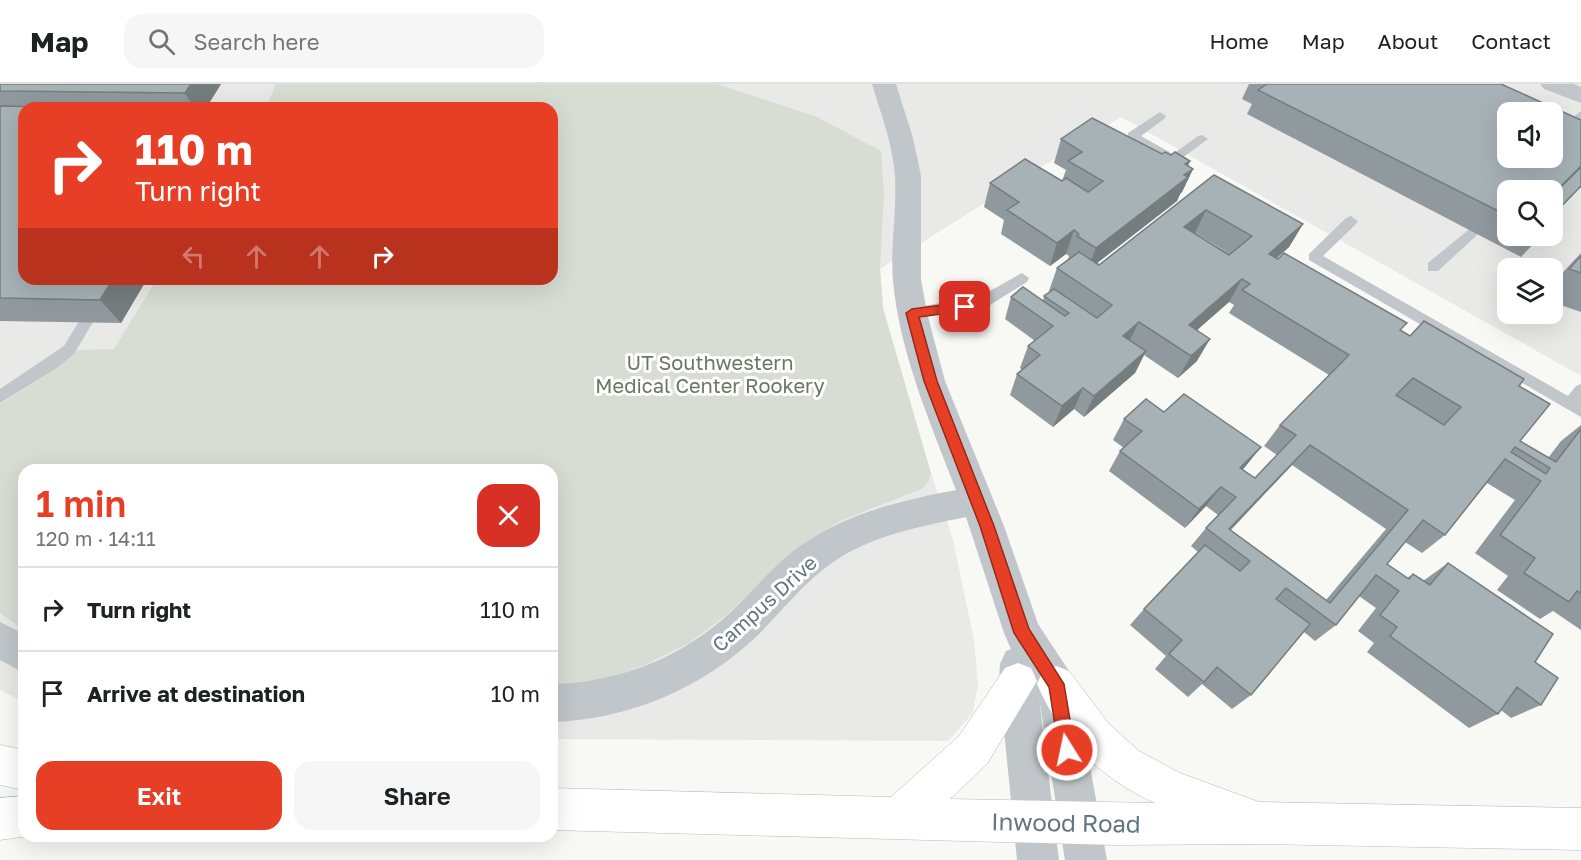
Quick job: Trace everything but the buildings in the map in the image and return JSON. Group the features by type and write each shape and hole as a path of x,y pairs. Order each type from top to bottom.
{"main road":[{"path":"899,818 973,750 1037,683 1075,714 1113,756 1153,781 1261,823"},
{"path":"0,765 18,769"},
{"name":"Inwood Road","path":"558,809 899,818 1036,840 1082,841 1115,824 1261,823 1581,829"},
{"path":"0,819 18,818"}],"street":[{"path":"884,84 901,138 908,176 907,279 912,313 930,381 1012,596 1082,841"},
{"path":"1552,84 1581,96"},
{"name":"Campus Drive","path":"558,703 613,694 657,680 698,661 734,632 795,563 884,520 976,500"},
{"path":"0,639 18,651"},
{"path":"1036,840 1037,683"}],"lane":[{"path":"1563,132 1581,115"},
{"path":"1160,116 1132,136 1174,160 1202,139"},
{"path":"1351,221 1314,257 1576,408 1581,390"},
{"path":"1433,267 1472,232"},
{"path":"912,313 985,301 1022,278"},
{"path":"0,397 52,364 69,350 86,322"}],"shaded area":[{"name":"UT Southwestern Medical Center Rookery","path":"0,84 1581,84 1581,376 1121,117 880,269 883,308 906,396 953,540 974,640 978,684 973,713 948,741 558,739 558,464 18,464 18,699 0,690"}],"green space":[{"name":"UT Southwestern Medical Center Rookery","path":"276,84 717,84 817,117 881,151 884,194 880,269 883,308 931,473 929,481 922,489 842,520 807,541 726,615 689,643 645,665 606,679 558,683 558,464 18,464 18,626 0,613 0,404 60,366 77,350 114,349 153,285 558,285 558,102 268,102"}],"route":[{"path":"965,307 912,313 930,381 987,526 1012,596 1022,633 1056,684 1067,750"}]}
